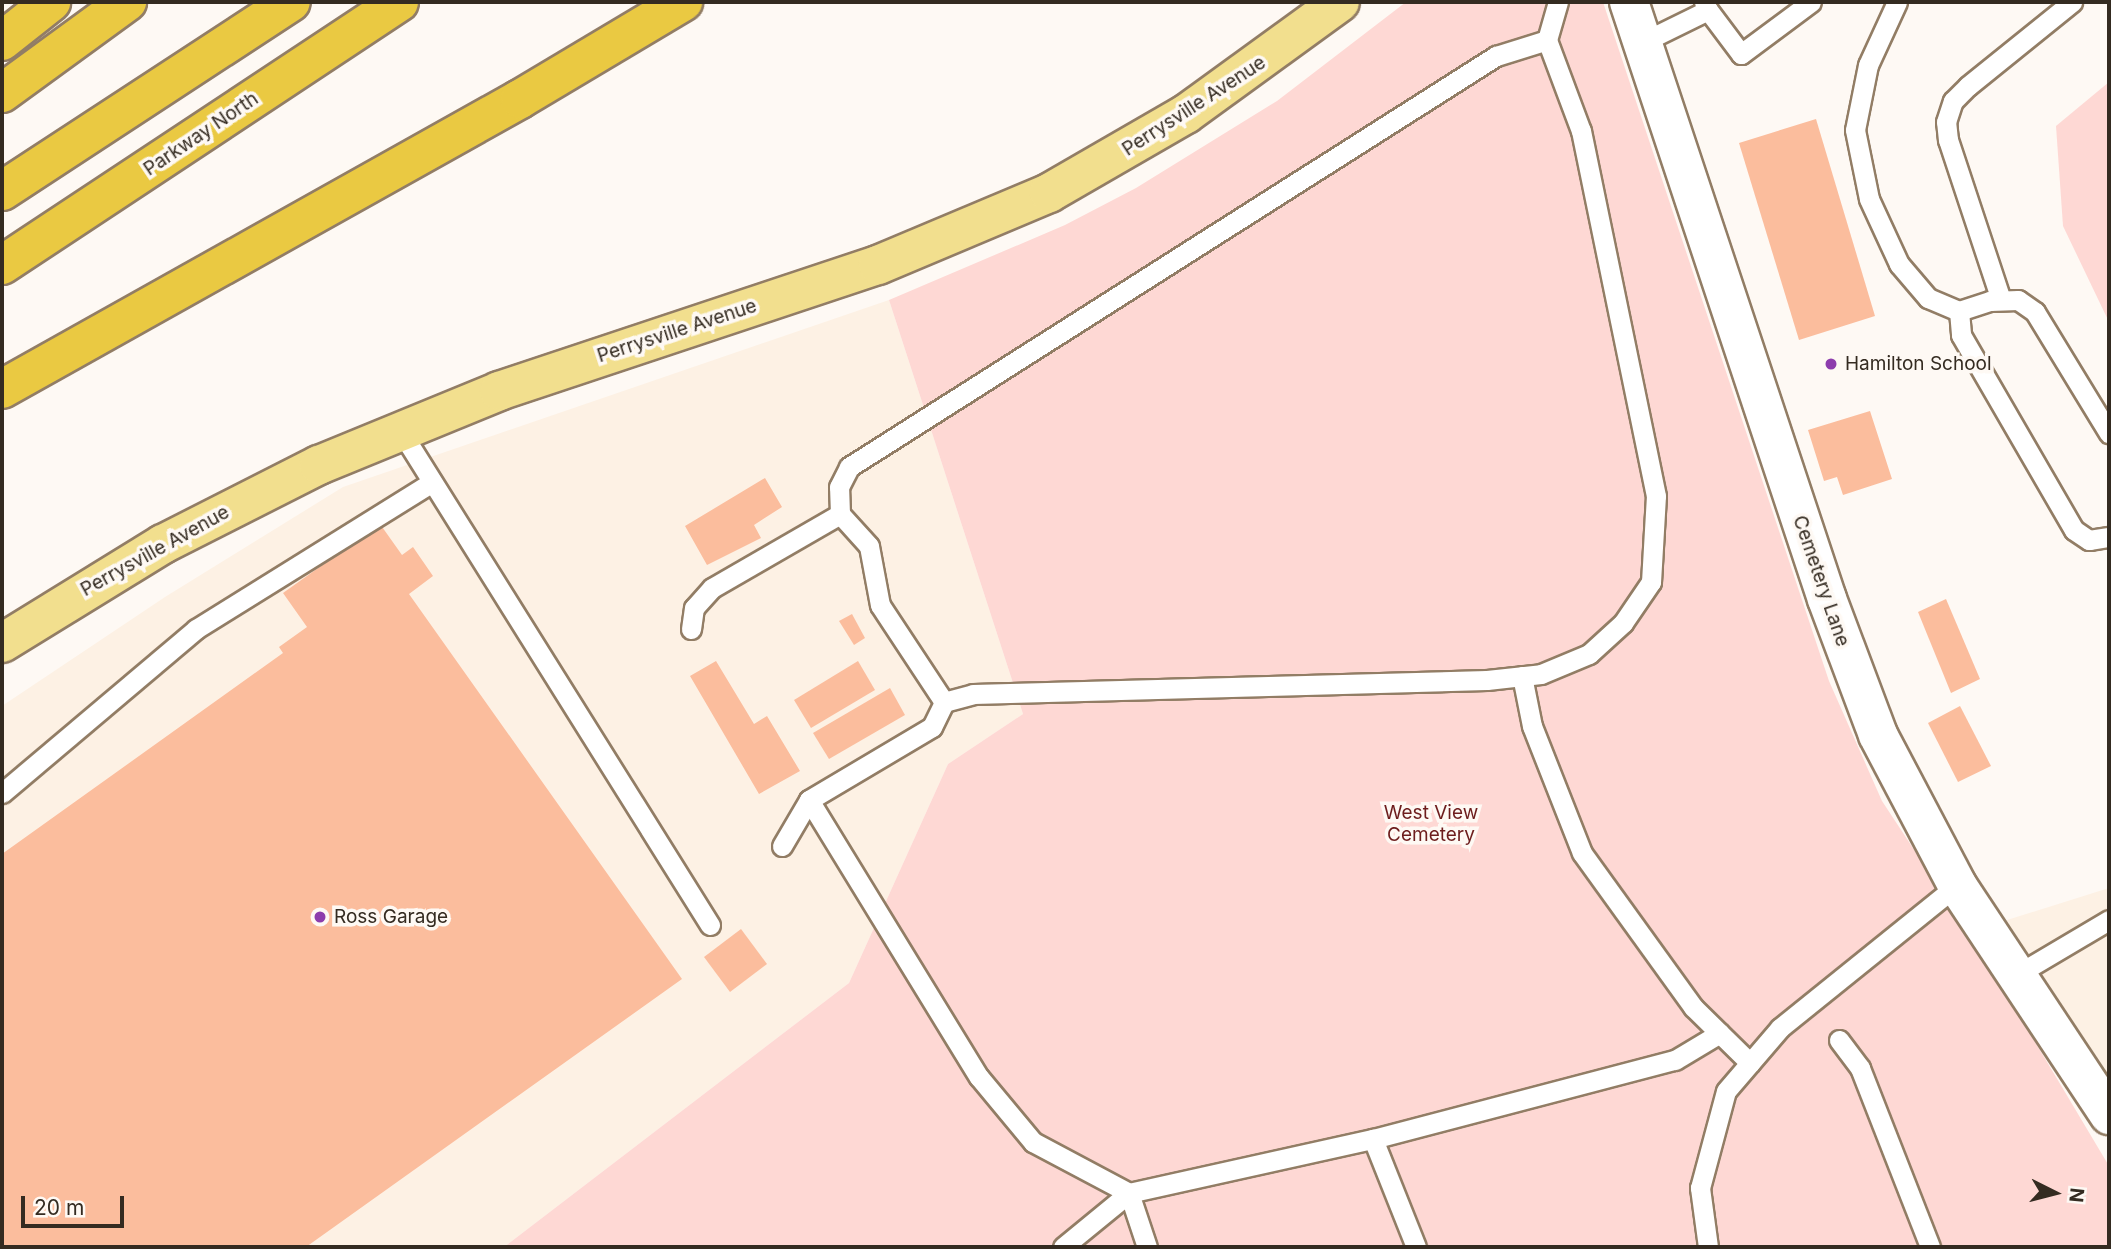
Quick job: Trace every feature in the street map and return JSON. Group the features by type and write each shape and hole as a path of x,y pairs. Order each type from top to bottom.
{"highway":[{"path":"2,40 51,2"},
{"path":"2,93 127,2"},
{"path":"2,168 246,2"},
{"path":"2,191 291,2"},
{"name":"Parkway North","path":"2,265 399,2"},
{"path":"2,389 520,99 683,2"}],"main road":[{"name":"Perrysville Avenue","path":"2,643 184,532 400,430 603,354 878,265 1037,198 1186,114 1340,2"}],"street":[{"name":"Cemetery Lane","path":"1629,2 1852,672 1904,790 1958,885 2109,1115"}],"lane":[{"path":"782,846 809,800 932,727 944,702 972,694 1541,674 1589,654 1623,623 1651,582 1656,496 1580,131 1547,40 1558,2"},
{"path":"1643,42 1706,6 1741,54 1811,2"},
{"path":"1897,2 1868,65 1855,130 1869,199 1899,264 1928,298 1959,311 2001,300 2018,300 2035,312 2109,433"},
{"path":"2001,300 1948,140 1946,122 1953,102 1968,86 2072,2"},
{"path":"944,702 880,605 869,546 840,514 839,487 849,467 1496,57 1547,40"},
{"path":"1959,311 1961,335 2074,530 2089,540 2109,537"},
{"path":"400,430 710,925"},
{"path":"2,793 196,629 432,482"},
{"path":"691,629 694,608 712,588 840,514"},
{"path":"1522,676 1532,726 1582,853 1693,1007 1750,1063"},
{"path":"809,800 979,1077 1033,1142 1129,1193 1147,1247"},
{"path":"1708,1247 1700,1188 1726,1091 1780,1028 1958,885"},
{"path":"2016,975 2109,920"},
{"path":"1063,1247 1129,1193 1373,1139 1675,1060 1720,1033"},
{"path":"1839,1040 1860,1068 1930,1247"},
{"path":"1373,1139 1416,1247"}],"shaded area":[{"path":"889,300 1023,714 948,764 849,983 504,1247 2,1247 2,706 165,597 343,487"},
{"path":"2109,888 2109,1115 1985,927"}],"green space":[{"name":"West View Cemetery","path":"1406,2 1603,2 1829,681 1882,801 1982,953 2109,1166 2109,1247 504,1247 849,983 948,764 1023,714 889,300 1065,225 1136,188 1277,101"},
{"path":"2109,82 2109,322 2063,226 2056,126"}],"building":[{"path":"1816,119 1875,316 1799,340 1739,143"},
{"path":"1870,411 1892,479 1843,495 1837,477 1824,481 1808,430"},
{"path":"765,478 782,507 754,525 761,538 707,565 685,526"},
{"name":"Ross Garage","path":"380,524 402,555 413,547 433,576 409,594 682,979 306,1247 2,1247 2,854 283,653 279,647 307,627 283,593"},
{"path":"1946,599 1980,679 1951,693 1918,612"},
{"path":"852,614 865,638 854,645 839,621"},
{"path":"716,661 754,724 767,716 800,771 759,794 690,676"},
{"path":"858,661 875,690 811,728 794,700"},
{"path":"890,688 905,715 829,759 813,733"},
{"path":"1960,706 1991,766 1958,782 1928,723"},
{"path":"741,929 767,964 730,992 704,957"}],"place":[{"name":"Hamilton School","path":"1831,364"},
{"name":"Ross Garage","path":"320,917"}]}
